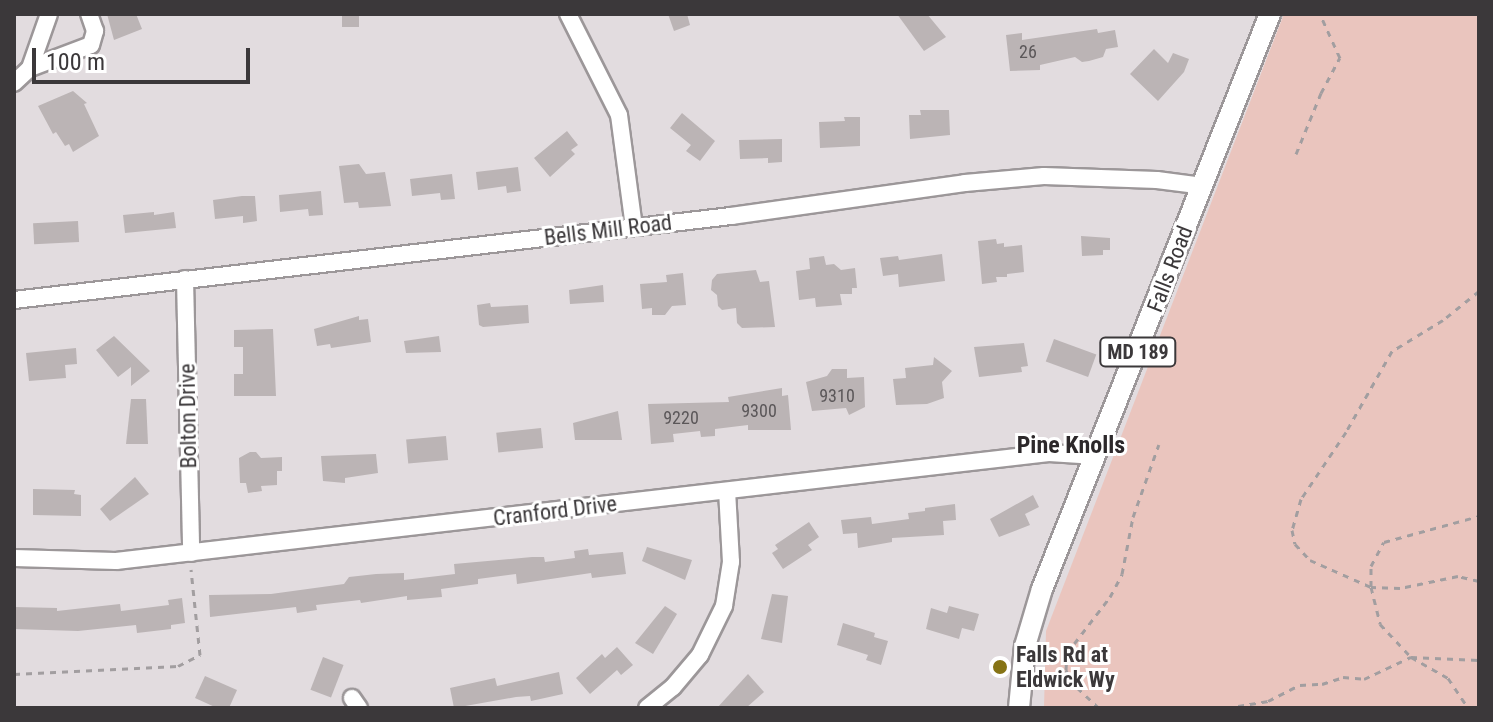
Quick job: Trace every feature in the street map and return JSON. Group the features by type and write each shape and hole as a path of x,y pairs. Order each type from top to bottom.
{"main road":[{"name":"Falls Road","path":"1019,708 1025,646 1033,617 1270,14"}],"street":[{"path":"30,68 49,14"},
{"path":"14,83 30,68 91,45 95,31 89,14"},
{"path":"568,14 619,115 634,227"},
{"name":"Bells Mill Road","path":"14,300 634,227 965,183 1044,176 1157,180 1203,186"},
{"name":"Bolton Drive","path":"185,279 191,553"},
{"name":"Cranford Drive","path":"14,558 116,561 1049,453 1096,456"},
{"path":"647,708 673,687 694,663 710,639 724,606 731,562 727,491"}],"path":[{"path":"1296,154 1321,93 1340,58 1320,14"},
{"path":"1479,291 1443,320 1392,351 1298,507 1292,530 1295,544 1310,560 1371,587 1400,588 1458,576 1479,581"},
{"path":"1099,708 1073,684 1066,670 1067,653 1103,606 1122,574 1133,517 1159,444"},
{"path":"1468,708 1448,678 1411,657 1380,624 1371,587 1371,566 1384,542 1479,516"},
{"path":"14,674 178,666 200,655 191,553"},
{"path":"1226,708 1268,701 1300,685 1322,684 1343,677 1364,679 1411,657 1479,660"}],"shaded area":[{"path":"1284,14 1479,14 1479,708 1044,708 1046,631"}],"building":[{"path":"107,14 136,14 142,29 114,40"},
{"path":"342,14 359,14 359,27 342,27"},
{"path":"668,14 687,14 690,25 674,31"},
{"path":"897,14 927,14 946,37 924,51"},
{"path":"1097,29 1098,33 1115,30 1118,47 1106,49 1103,57 1082,62 1075,57 1040,65 1040,70 1010,71 1006,35 1022,33 1022,40"},
{"path":"1154,49 1168,63 1173,53 1189,59 1184,72 1158,101 1130,74"},
{"path":"73,91 87,103 84,104 99,136 73,152 56,132 53,134 38,106"},
{"path":"920,110 949,110 950,135 910,139 909,115 921,115"},
{"path":"682,113 715,141 700,161 686,151 691,145 670,128"},
{"path":"844,117 860,117 860,146 820,148 819,122 845,121"},
{"path":"567,131 578,145 571,150 575,154 550,177 534,158"},
{"path":"782,139 782,162 768,163 768,158 740,159 739,140"},
{"path":"359,164 366,174 385,172 391,206 359,208 358,202 344,203 339,166"},
{"path":"518,167 521,191 507,193 506,186 478,190 476,172"},
{"path":"452,174 455,199 441,200 440,193 412,196 410,179"},
{"path":"321,191 323,215 309,216 308,209 280,212 279,195"},
{"path":"255,196 257,221 243,223 243,216 215,219 213,200"},
{"path":"154,212 154,215 174,212 176,228 125,233 123,215"},
{"path":"78,221 79,242 34,244 33,223"},
{"path":"1081,236 1110,238 1110,250 1103,250 1103,255 1082,256"},
{"path":"996,239 997,244 1004,243 1004,247 1022,245 1024,272 996,277 997,282 982,284 978,241"},
{"path":"942,254 945,281 899,287 898,274 883,276 880,258 898,256 899,260"},
{"path":"824,256 826,265 834,264 841,270 855,268 857,288 852,288 852,294 840,294 842,305 816,307 815,298 799,300 796,271 810,269 809,258"},
{"path":"756,270 760,282 769,281 775,327 742,328 737,323 736,308 722,310 718,306 717,295 711,290 712,280 717,274"},
{"path":"683,273 686,305 672,306 665,315 652,315 652,308 642,309 640,284 667,282 666,275"},
{"path":"603,285 604,302 570,304 569,290"},
{"path":"490,303 491,307 528,305 529,323 479,325 477,305"},
{"path":"359,316 359,320 368,319 371,342 331,348 330,344 317,346 314,329"},
{"path":"273,329 276,396 234,396 234,374 243,374 243,347 234,347 234,330"},
{"path":"114,336 150,371 131,386 131,367 118,377 96,350"},
{"path":"439,336 441,352 406,353 404,341"},
{"path":"1054,339 1096,354 1088,377 1046,362"},
{"path":"1024,343 1028,366 1021,367 1022,372 979,377 974,347"},
{"path":"76,348 77,364 65,365 66,378 29,381 26,353"},
{"path":"934,357 952,371 942,382 944,398 927,404 896,405 893,379 906,378 905,368 933,365"},
{"path":"832,369 847,369 847,378 864,377 865,407 849,415 846,408 812,411 806,382 827,376"},
{"path":"782,388 782,396 788,395 791,430 748,430 748,425 715,429 715,436 701,437 700,431 673,434 674,442 651,444 648,404 729,402 728,397"},
{"path":"131,399 146,399 148,444 126,444"},
{"path":"618,411 622,440 575,440 573,423"},
{"path":"541,428 543,448 498,453 496,433"},
{"path":"446,436 448,460 408,463 406,439"},
{"path":"256,452 261,458 282,457 282,471 277,471 277,485 261,486 262,491 248,493 246,483 240,483 239,458"},
{"path":"376,454 378,473 345,478 345,483 323,481 321,456"},
{"path":"135,477 149,494 110,521 100,509"},
{"path":"33,489 75,490 74,494 81,495 81,516 33,515"},
{"path":"1033,495 1039,507 1025,514 1030,525 999,537 990,519"},
{"path":"955,504 956,520 943,521 944,535 892,538 892,542 858,548 857,533 843,534 841,520 871,517 872,524 909,519 908,513"},
{"path":"809,522 819,537 808,545 812,550 783,569 772,553 778,549 775,545"},
{"path":"647,547 692,560 685,580 642,561"},
{"path":"588,549 589,555 623,552 626,574 592,578 591,573 517,584 516,574 478,579 478,584 441,589 442,597 407,600 407,596 361,603 360,600 316,605 317,610 297,613 296,607 210,617 209,595 271,594 344,584 349,577 376,574 404,573 404,580 455,574 454,564 532,557 544,557 545,562 575,558 574,551"},
{"path":"772,594 788,596 782,643 761,639"},
{"path":"182,598 185,623 171,625 171,629 137,633 136,625 78,631 14,629 14,607 57,608 57,611 120,604 121,611 169,605 168,600"},
{"path":"665,606 677,614 653,654 635,643"},
{"path":"949,606 979,614 974,631 962,628 959,639 926,629 931,608 947,613"},
{"path":"843,623 875,633 874,637 888,641 881,665 866,660 868,655 837,645"},
{"path":"617,647 633,665 621,675 617,670 590,694 576,678 602,654 605,658"},
{"path":"323,657 344,665 331,698 310,690"},
{"path":"559,672 563,694 531,701 530,696 516,697 454,708 450,688 495,678 497,686"},
{"path":"748,674 764,692 746,708 717,708"},
{"path":"205,676 237,690 229,708 217,708 195,698"}],"place":[{"name":"Falls Rd at Eldwick Wy","path":"1000,667"}],"district":[{"name":"Pine Knolls","path":"1071,446"}]}
